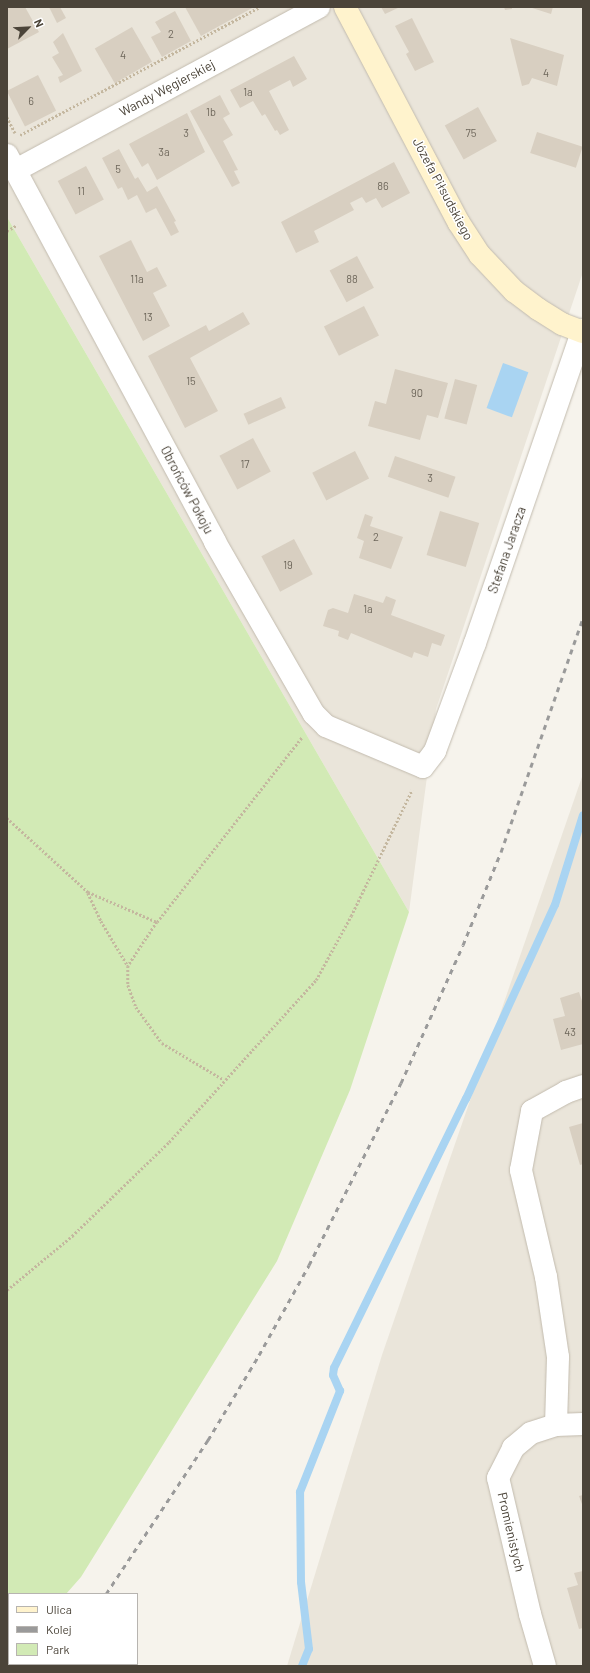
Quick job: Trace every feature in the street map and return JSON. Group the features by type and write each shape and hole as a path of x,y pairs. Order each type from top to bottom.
{"street":[{"name":"Wandy Węgierskiej","path":"11,163 319,7"},
{"name":"Józefa Piłsudskiego","path":"345,7 459,223 480,255 514,290 538,309 562,324 583,331"},
{"name":"Obrońców Pokoju","path":"11,163 212,535 314,714 326,726 423,767"},
{"name":"Stefana Jaracza","path":"423,767 435,751 475,643 583,331"},
{"path":"556,1425 558,1357 546,1277 521,1170 532,1111 566,1092 583,1086"},
{"name":"Promienistych","path":"545,1666 530,1614 498,1478 513,1448 531,1433 556,1425 583,1424"}],"path":[{"path":"18,136 260,7"},
{"path":"128,966 157,922 308,731 314,714"},
{"path":"7,1290 72,1236 169,1142 316,980 351,916 423,767"},
{"path":"7,818 88,892 157,922"},
{"path":"88,892 101,921 128,966 128,985 136,1007 162,1043 224,1080"}],"shaded area":[{"path":"7,7 583,7 583,272 436,709 409,912 7,217"},
{"path":"583,774 583,1666 287,1666 382,1355"}],"green space":[{"path":"7,217 409,912 350,1090 277,1261 81,1577 67,1593 8,1593 7,1660"}],"water":[{"path":"503,363 528,372 512,417 487,408"}],"building":[{"path":"7,7 25,7 39,32 7,49"},
{"path":"49,7 60,7 66,18 57,23"},
{"path":"185,7 254,7 201,36"},
{"path":"381,7 400,7 385,14"},
{"path":"504,7 512,7 512,9 505,10"},
{"path":"529,7 553,7 551,14"},
{"path":"175,11 191,41 162,57 151,37 161,32 155,22"},
{"path":"412,18 434,62 415,71 406,54 409,52 395,26"},
{"path":"132,27 152,62 115,83 95,49"},
{"path":"63,33 82,71 60,83 58,77 63,75 52,57 59,53 53,42"},
{"path":"510,38 564,55 557,86 532,78 529,84 522,86"},
{"path":"294,56 307,79 293,87 290,80 269,91 289,130 280,135 277,130 275,131 265,114 262,116 253,101 240,108 230,90"},
{"path":"38,75 56,111 25,127 7,91"},
{"path":"220,95 230,114 223,118 233,135 223,141 238,170 234,171 240,183 232,187 190,111"},
{"path":"478,107 497,141 464,160 445,125"},
{"path":"187,113 205,152 157,180 148,163 142,167 129,144"},
{"path":"537,132 583,147 576,168 530,153"},
{"path":"119,149 135,179 138,177 147,192 157,186 176,221 174,222 179,232 171,236 156,208 146,213 137,195 128,200 122,187 118,189 102,158"},
{"path":"394,162 410,193 382,208 376,198 366,203 362,197 350,203 354,210 314,231 319,242 296,253 281,222"},
{"path":"86,166 104,200 76,215 58,181"},
{"path":"131,240 147,272 157,267 167,286 153,293 170,326 143,341 99,256"},
{"path":"357,256 374,288 347,302 330,271"},
{"path":"364,306 379,335 339,356 324,326"},
{"path":"243,312 250,324 190,358 218,411 185,428 148,356 206,325 209,331"},
{"path":"395,369 448,383 438,418 427,415 420,440 368,426 375,401 386,404"},
{"path":"455,379 477,385 467,425 444,419"},
{"path":"281,397 286,408 248,425 244,414"},
{"path":"253,438 271,472 237,489 219,456"},
{"path":"355,451 369,479 326,500 312,473"},
{"path":"395,456 456,477 448,498 388,477"},
{"path":"440,511 479,523 466,567 427,555"},
{"path":"365,514 373,517 370,526 403,537 391,569 359,558 364,541 357,538"},
{"path":"294,539 313,574 280,592 261,556"},
{"path":"354,594 383,603 386,596 396,600 391,615 445,635 441,646 432,643 428,657 414,652 412,658 351,633 348,640 338,636 339,631 323,626 328,610 333,608 348,613"},
{"path":"579,992 583,1004 583,1044 561,1050 553,1019 565,1016 560,998"},
{"path":"583,1123 583,1164 580,1165 569,1127"},
{"path":"583,1495 583,1507 579,1496"},
{"path":"583,1571 583,1628 579,1629 567,1588 578,1585 574,1573"}],"waterway":[{"path":"302,1666 309,1649 301,1582 300,1492 340,1391 333,1375 334,1368 466,1099 555,905 583,815"}],"railway":[{"path":"107,1593 208,1440 259,1355 309,1265 401,1083 463,945 501,852 583,618"}]}
